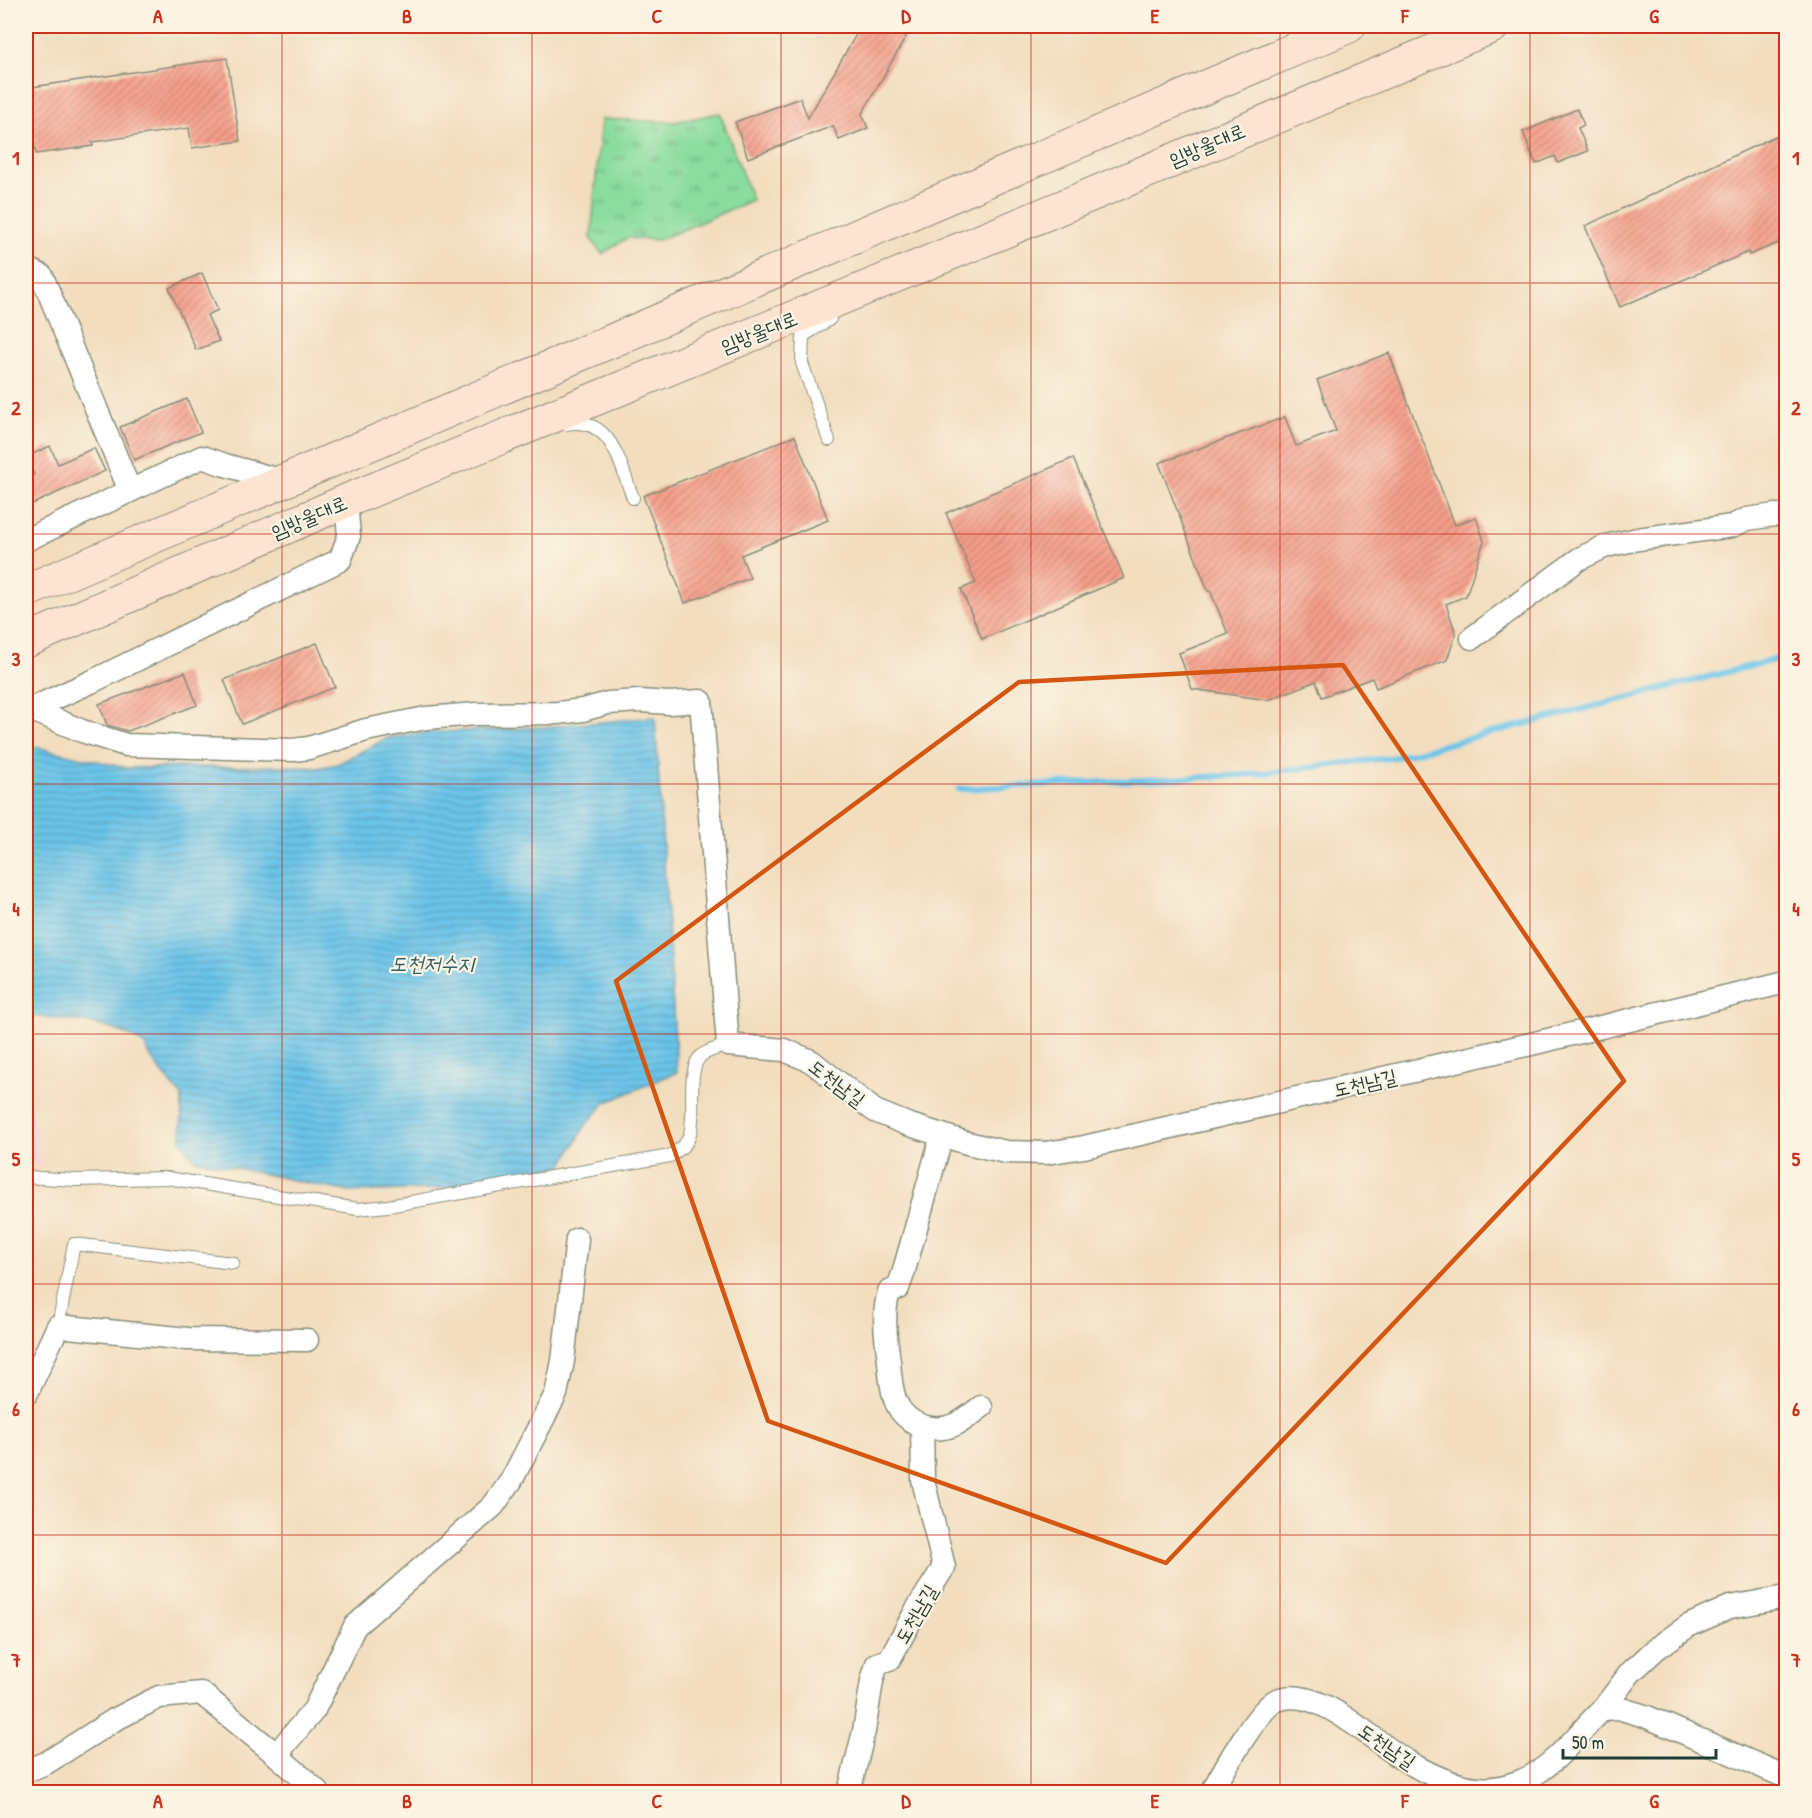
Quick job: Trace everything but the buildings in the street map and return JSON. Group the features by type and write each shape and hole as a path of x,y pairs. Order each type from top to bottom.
{"main road":[{"path":"26,591 1349,26"},
{"name":"임방울대로","path":"26,641 346,501 879,283 1493,26"}],"street":[{"path":"26,268 42,276 130,490"},
{"path":"26,540 202,457 283,481"},
{"path":"28,710 101,677 340,560 349,536 346,501"},
{"path":"1473,638 1579,559 1606,546 1638,539 1732,526 1747,519 1775,515 1786,516"},
{"path":"28,710 126,745 293,750 309,748 366,730 426,718 476,714 558,713 583,710 608,703 640,700 669,703 701,701 728,1045"},
{"name":"도천남길","path":"728,1045 784,1050 811,1061 875,1111 907,1124 1006,1152 1046,1153 1084,1147 1531,1044 1786,982"},
{"path":"942,1135 903,1274 898,1288 888,1292 884,1306 887,1349 895,1400 901,1412 912,1422 922,1427 939,1428 954,1425 981,1407"},
{"path":"278,1756 285,1744 314,1710 355,1626 493,1506 511,1481 556,1394 563,1361 577,1239"},
{"path":"26,1395 58,1326 188,1340 307,1340"},
{"name":"도천남길","path":"849,1792 877,1664 889,1660 917,1609 944,1568 923,1480 922,1427"},
{"name":"도천남길","path":"1212,1792 1258,1717 1275,1701 1290,1697 1316,1703 1342,1715 1403,1759 1434,1776 1477,1788 1499,1787 1523,1780 1544,1768 1603,1709 1630,1673 1657,1648 1689,1626 1730,1606 1786,1598"},
{"path":"26,1771 46,1763 114,1720 159,1697 201,1694 278,1756 318,1792"},
{"path":"1603,1709 1618,1708 1645,1716 1786,1777"}],"lane":[{"path":"829,440 802,363 803,336 816,326 842,313 879,283"},
{"path":"503,436 579,422 598,428 612,444 633,498"},
{"path":"26,1177 75,1180 167,1178 358,1209 400,1204 670,1156 684,1146 690,1136 693,1075 699,1058 728,1045"},
{"path":"58,1326 74,1244 233,1263"}],"path":[{"path":"26,27 107,29 135,26"}],"highlighted area":[{"path":"1343,665 1624,1081 1166,1563 768,1421 616,981 1019,682"}],"shaded area":[{"path":"26,1079 42,1166 26,1162"}],"green space":[{"path":"720,113 752,200 659,240 627,238 602,254 591,239 601,119 675,122"}],"water":[{"name":"도천저수지","path":"655,717 677,1072 605,1103 586,1125 562,1166 433,1189 349,1192 194,1159 181,1141 182,1096 155,1064 145,1046 116,1030 86,1022 26,1015 26,745 127,768 288,766 316,768 338,764 387,738 423,733 543,727"}],"waterway":[{"path":"959,789 1246,775 1397,757 1782,658"}]}
